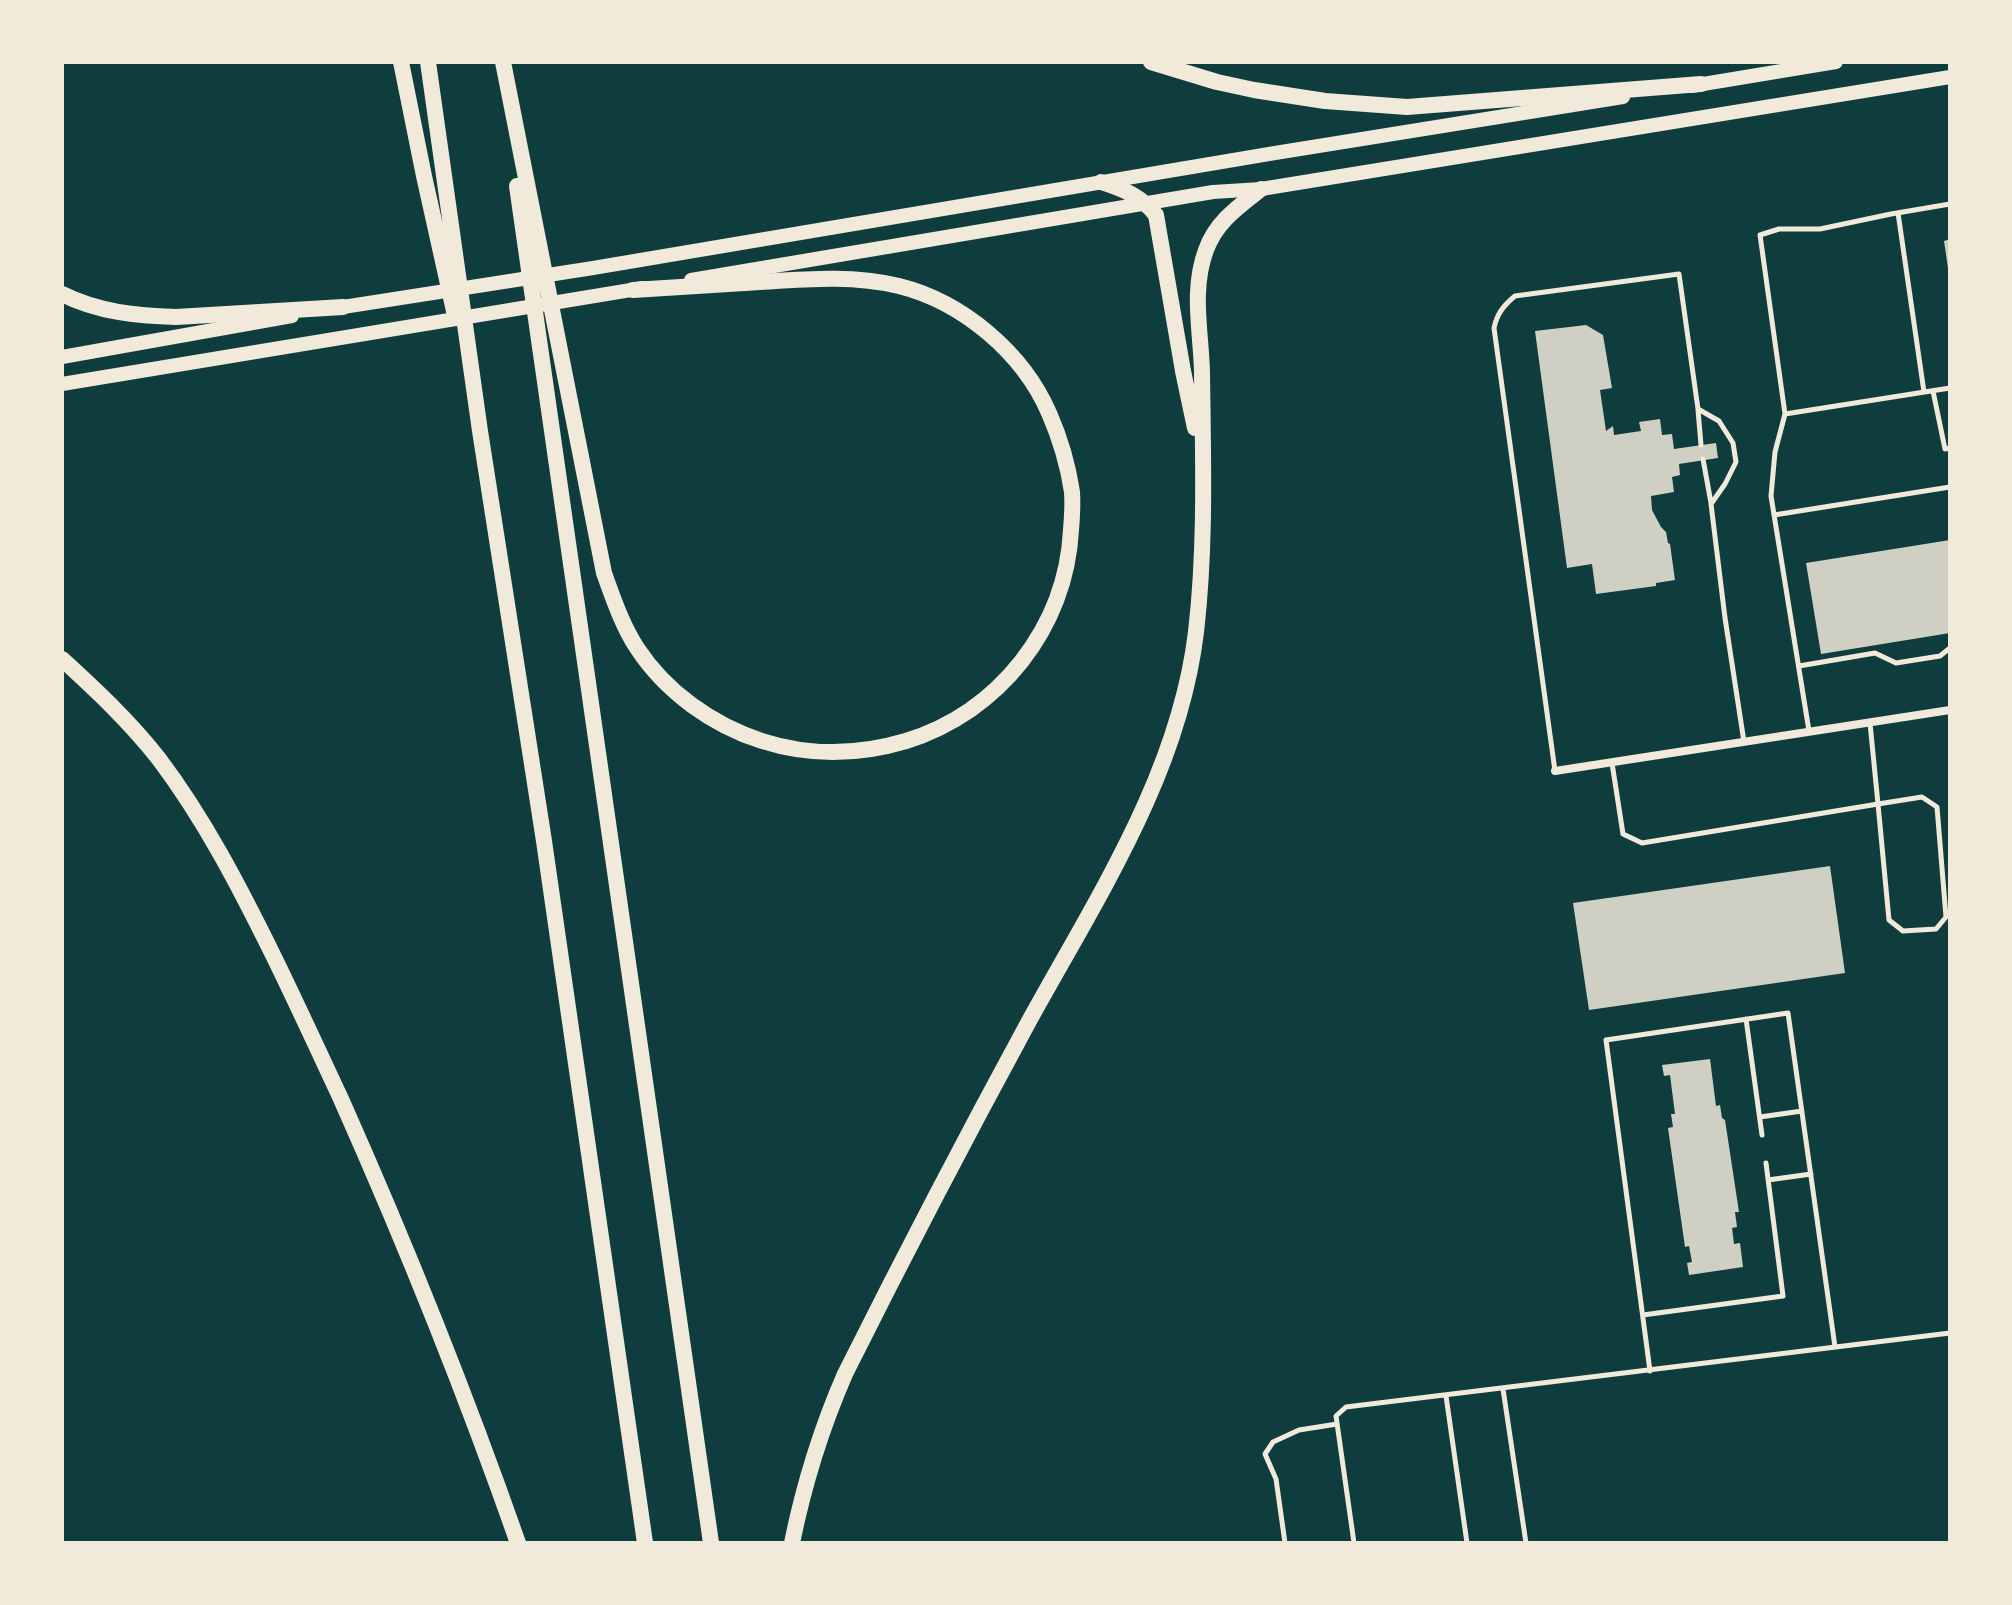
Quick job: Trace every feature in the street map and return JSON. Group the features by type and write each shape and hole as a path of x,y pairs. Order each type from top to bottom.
{"highway":[{"path":"401,62 480,431"},
{"path":"428,62 645,1543"},
{"path":"501,62 604,573 636,647 652,667 673,689 718,723 775,745 802,750 872,750 920,736 985,699 1004,682 1039,638 1061,590 1071,539 1072,495 1063,451 1045,403 1014,360 995,340 953,308 900,286 822,278 633,290"},
{"path":"501,62 711,1543"},
{"path":"1151,62 1217,82 1265,92 1325,101 1407,107 1701,84"},
{"path":"1101,182 1120,188 1147,203 1156,215 1183,371 1203,464"},
{"path":"792,1543 812,1459 845,1374 974,1122 1131,836 1162,765 1181,706 1196,631 1202,579 1202,361 1197,304 1200,266 1213,233 1222,221 1261,189"},
{"path":"62,294 94,306 149,317 343,307"},
{"path":"62,659 118,712 161,761 203,822 256,920 317,1048 405,1247 459,1381 518,1543"}],"main road":[{"path":"62,357 343,307 1836,62"},
{"path":"62,384 1213,192 1261,189 1950,77"}],"street":[{"path":"1555,771 1950,710"}],"lane":[{"path":"1810,732 1771,496 1775,452 1785,414 1760,235 1779,229 1820,229 1950,204"},
{"path":"1898,213 1924,392"},
{"path":"1555,771 1494,328 1505,304 1515,296 1679,274 1701,445"},
{"path":"1785,414 1950,388"},
{"path":"1933,391 1945,449 1950,448"},
{"path":"1698,409 1719,421 1733,443 1736,462 1711,504"},
{"path":"1703,459 1744,742"},
{"path":"1774,515 1950,487"},
{"path":"1799,666 1875,653 1896,663 1940,656 1950,648"},
{"path":"1612,762 1623,834 1642,843 1878,804 1922,797 1937,807 1946,917 1936,929 1903,931 1889,920 1878,804 1869,722"},
{"path":"1650,1371 1606,1040 1788,1013 1835,1347"},
{"path":"1746,1019 1762,1135"},
{"path":"1759,1117 1802,1111"},
{"path":"1643,1315 1783,1296 1766,1163"},
{"path":"1768,1180 1811,1174"},
{"path":"1354,1543 1336,1416 1346,1407 1950,1333"},
{"path":"1503,1389 1526,1543"},
{"path":"1446,1396 1467,1543"},
{"path":"1285,1543 1276,1479 1265,1454 1273,1442 1299,1430 1337,1424"}],"building":[{"path":"1950,239 1950,268 1948,268 1944,241"},
{"path":"1586,325 1603,335 1612,388 1600,390 1606,431 1613,426 1614,435 1641,431 1639,422 1660,419 1662,435 1672,434 1674,449 1716,443 1718,458 1679,464 1680,475 1672,477 1674,492 1651,496 1652,510 1670,544 1675,580 1656,583 1656,586 1596,594 1592,564 1567,568 1535,331"},
{"path":"1950,540 1950,633 1821,654 1806,563"},
{"path":"1830,866 1845,973 1589,1010 1573,903"},
{"path":"1710,1059 1716,1106 1720,1105 1725,1120 1739,1212 1735,1212 1737,1227 1732,1228 1734,1244 1740,1243 1743,1267 1689,1275 1687,1263 1692,1262 1689,1246 1685,1247 1668,1128 1673,1127 1671,1114 1675,1114 1670,1075 1664,1076 1662,1065"}]}
